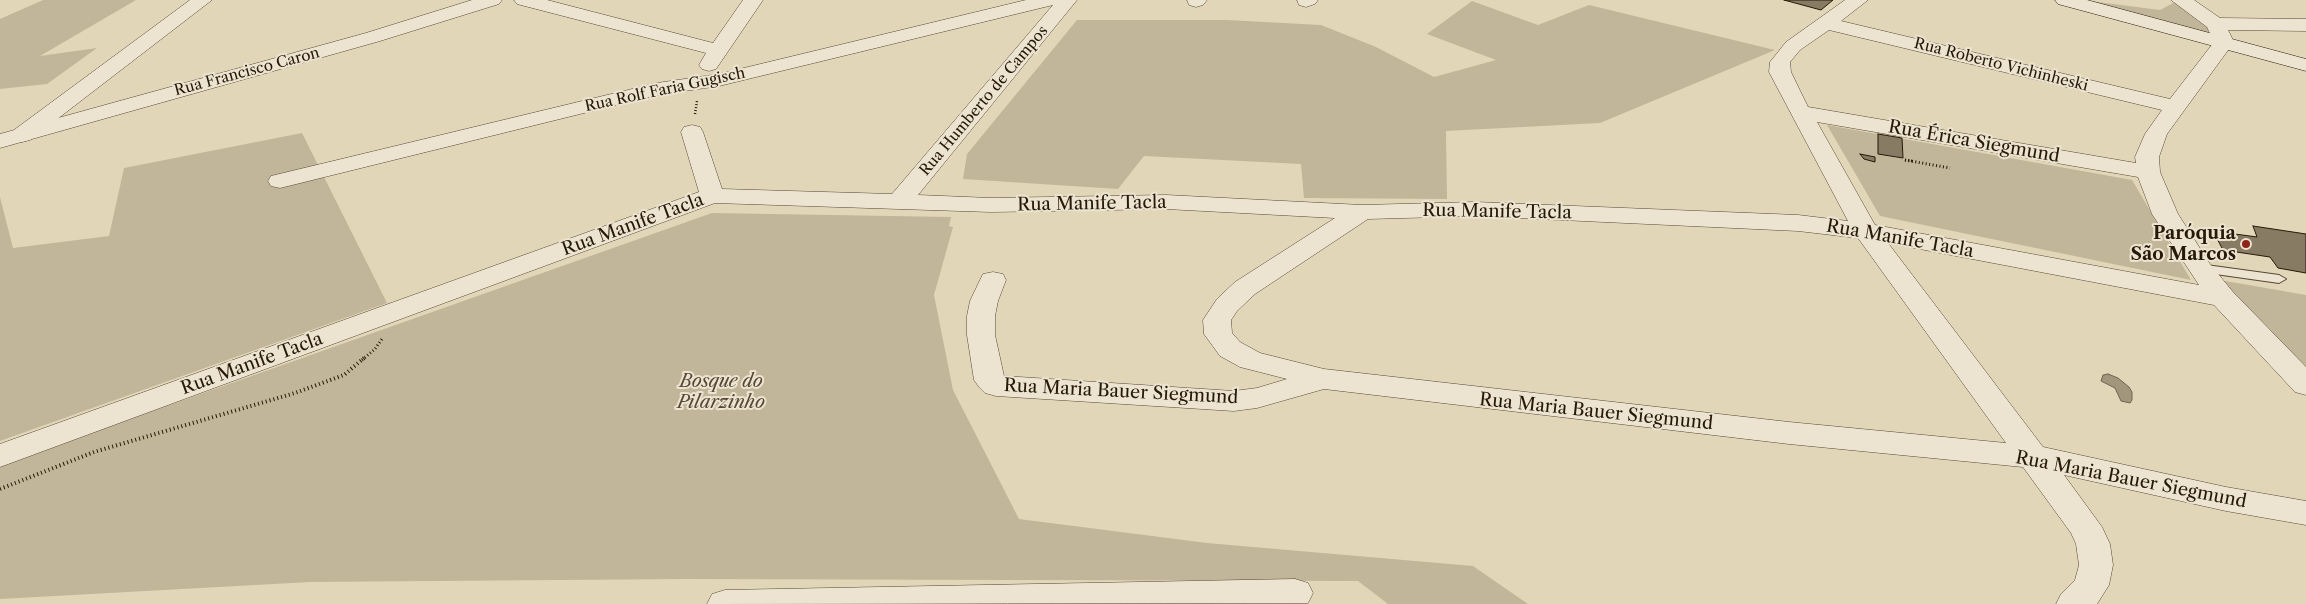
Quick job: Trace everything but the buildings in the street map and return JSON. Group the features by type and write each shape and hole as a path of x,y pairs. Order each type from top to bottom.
{"street":[{"path":"22,135 202,0"},
{"name":"Rua Francisco Caron","path":"0,141 373,37 492,0"},
{"path":"524,0 718,50"},
{"path":"699,83 718,50 753,0"},
{"name":"Rua Rolf Faria Gugisch","path":"280,181 657,89 719,80 1050,0"},
{"name":"Rua Humberto de Campos","path":"900,201 1067,0"},
{"path":"1858,0 1784,54 1780,62 1780,72 1784,84 1866,230 2085,526 2093,544 2096,565 2091,585 2079,601 2074,604"},
{"path":"2065,0 2220,33 2306,65"},
{"path":"2181,0 2220,33 2306,25"},
{"name":"Rua Roberto Vichinheski","path":"1826,23 2175,107"},
{"path":"2220,33 2150,146 2147,157 2148,172 2166,214 2199,268 2223,298 2306,385"},
{"name":"Rua Érica Siegmund","path":"1800,112 2148,172"},
{"path":"692,132 712,196"},
{"name":"Rua Manife Tacla","path":"0,456 712,196 1037,205 1166,202 1362,212 1475,209 1772,221 1866,230 2223,298"},
{"path":"1324,379 1267,367 1230,349 1218,334 1217,320 1227,305 1245,288 1362,212"},
{"name":"Rua Maria Bauer Siegmund","path":"993,280 984,301 981,316 981,335 989,380 996,386 1234,401 1257,398 1324,379 1789,434 2035,457 2226,499 2306,513"},
{"path":"725,604 1295,593"}],"lane":[{"path":"2199,268 2279,279"}],"path":[{"path":"692,132 699,83"},
{"path":"1906,160 1950,168"},
{"path":"0,489 94,452 295,394 344,376 375,350 402,309"}],"green space":[{"path":"43,0 136,0 40,56 97,48 47,84 0,89 0,19"},
{"path":"1472,1 1538,25 1589,5 1775,50 1600,123 1446,131 1447,199 1304,198 1301,164 1144,156 1118,189 963,179 967,154 1077,20 1227,20 1321,25 1376,47 1434,77 1496,60 1427,34"},
{"path":"2090,1 2160,10 2175,2 2210,29 2207,33"},
{"path":"1827,125 2132,180 2191,280 1880,216"},
{"path":"302,133 387,303 0,441 0,197 13,248 109,236 124,168"},
{"name":"Bosque do Pilarzinho","path":"712,213 951,217 949,226 953,227 934,295 953,390 1019,519 1207,543 1473,566 1528,604 1388,604 1358,581 686,579 310,582 0,599 0,465"},
{"path":"2220,280 2306,295 2306,372"}],"shaded area":[{"path":"2108,374 2118,378 2129,387 2132,392 2130,403 2121,401 2115,388 2101,381 2103,375"}],"place":[{"name":"Paróquia São Marcos","path":"2246,244"}]}
